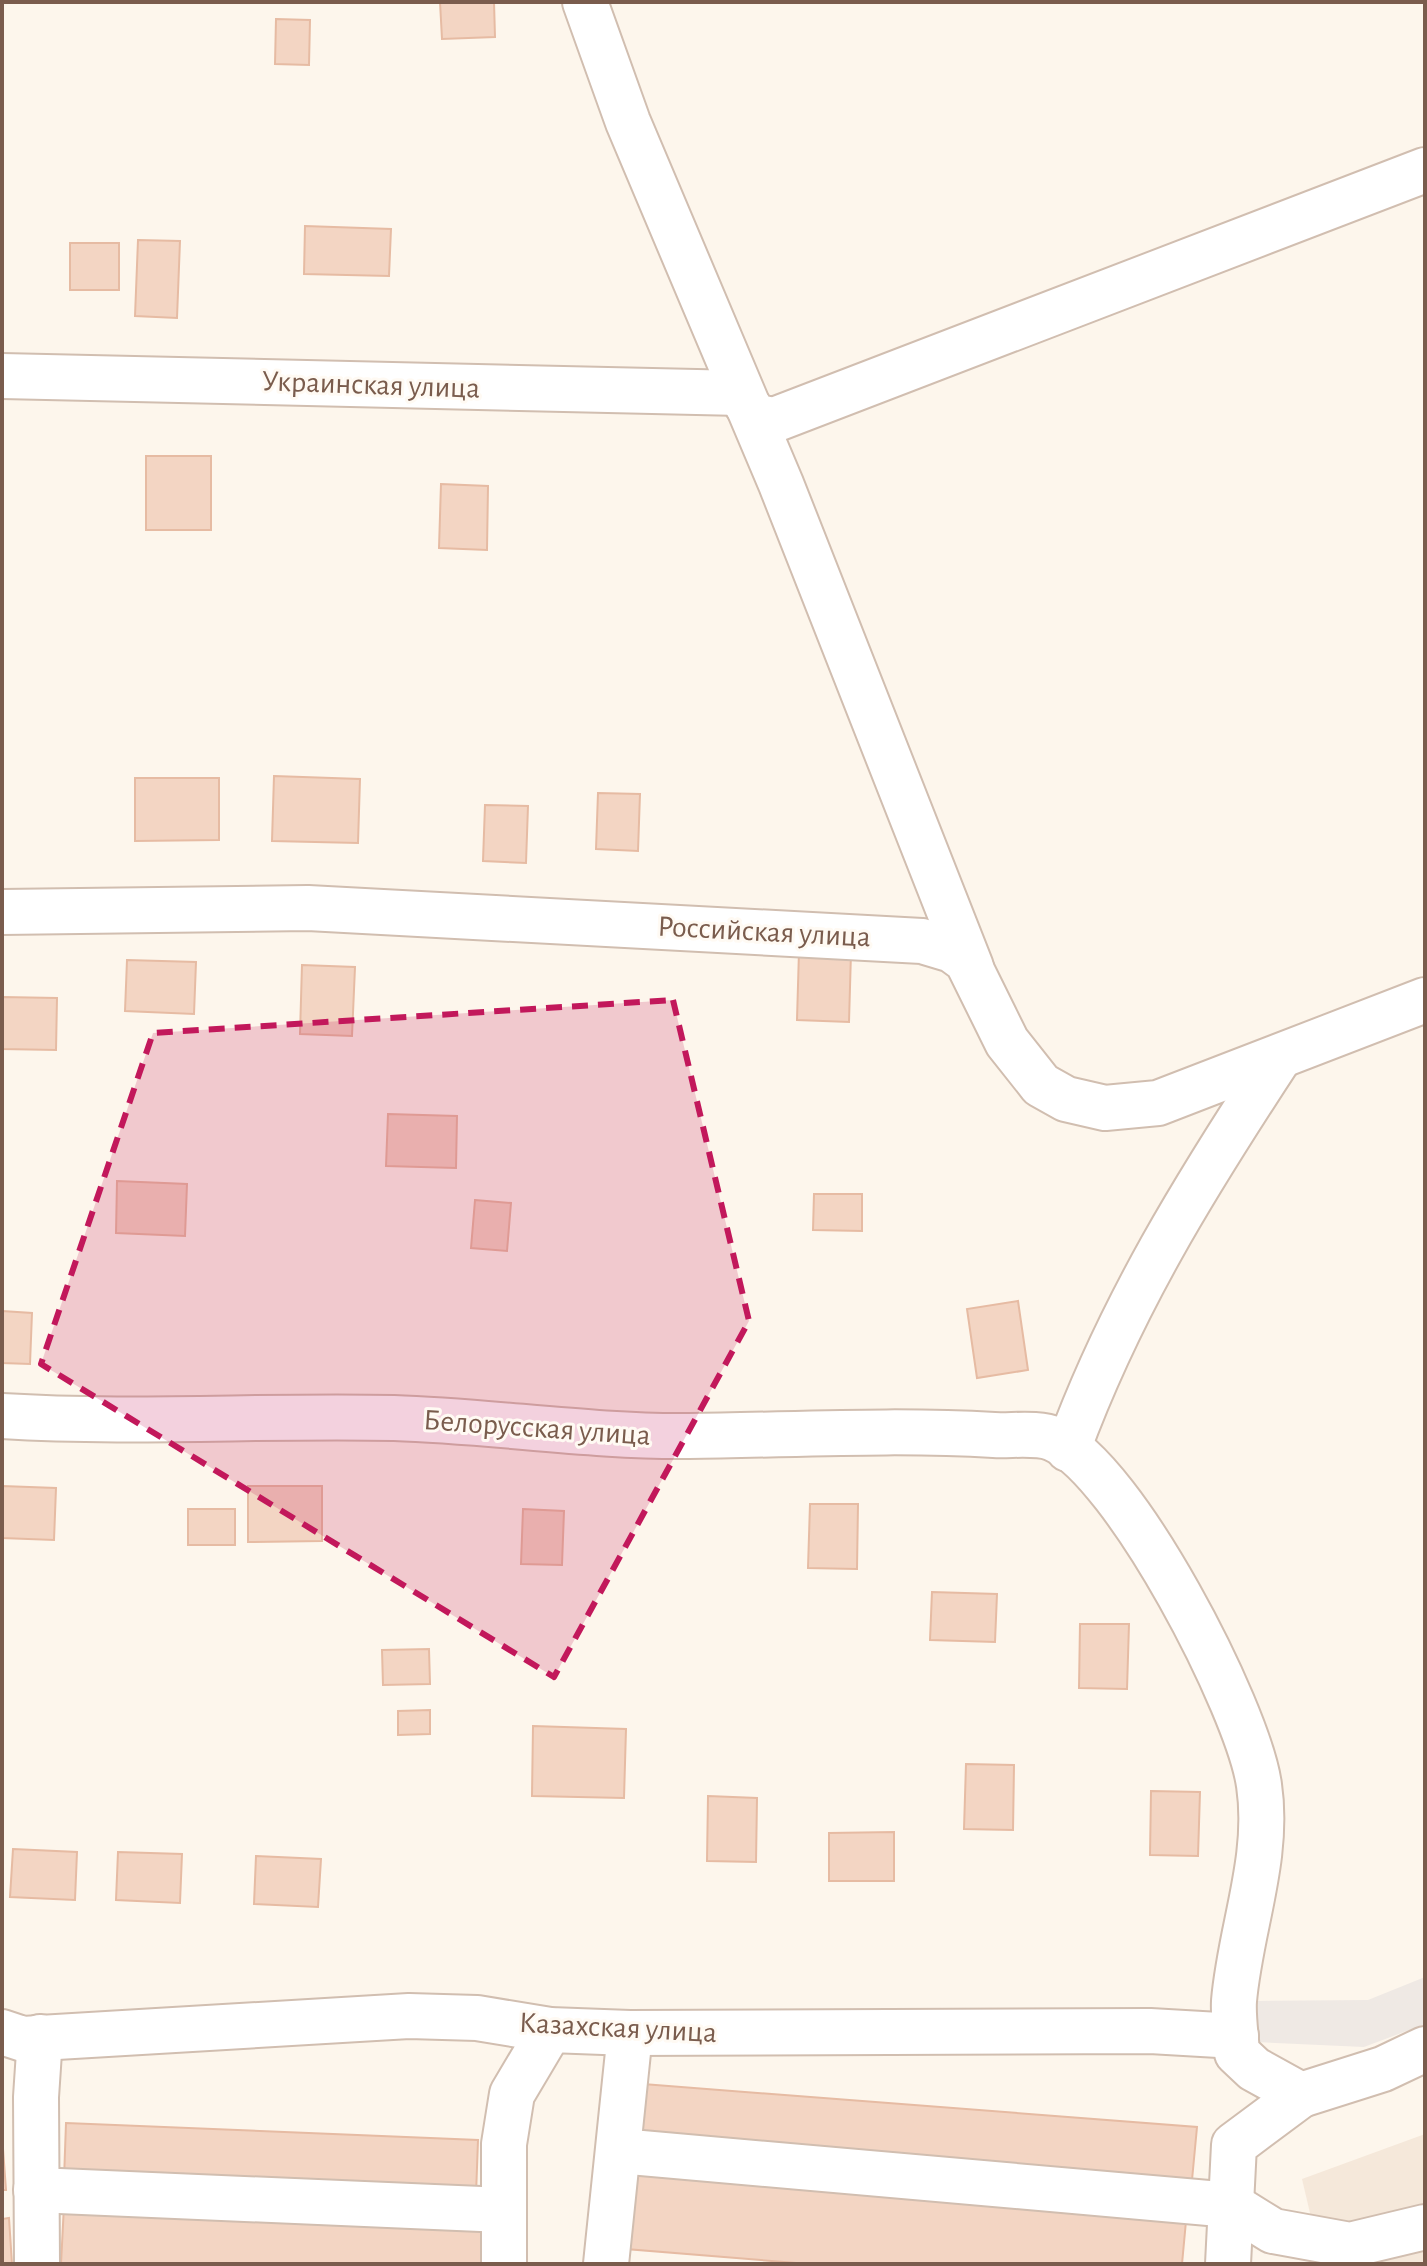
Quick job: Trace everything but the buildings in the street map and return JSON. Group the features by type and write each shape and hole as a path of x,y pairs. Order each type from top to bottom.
{"street":[{"path":"585,2 628,122 744,399 971,967 989,1008 1022,1065 1041,1085 1066,1099 1105,1108 1158,1103 1425,1000"},
{"name":"Украинская улица","path":"2,376 744,399 757,417 774,420 1425,170"},
{"name":"Российская улица","path":"2,912 308,908 908,940 944,946 962,956 971,967"},
{"path":"1279,1058 1194,1187 1134,1297 1090,1390 1068,1449 1089,1465 1170,1580 1218,1664 1243,1724 1259,1786 1260,1831 1255,1895 1234,2002 1237,2053 1254,2069 1301,2095"},
{"name":"Белорусская улица","path":"2,1416 124,1422 291,1416 400,1418 670,1436 975,1434 1053,1438 1068,1449"},
{"name":"Казахская улица","path":"21,2035 409,2016 477,2018 550,2030 630,2033 1150,2031 1236,2036"},
{"path":"504,2264 504,2144 512,2094 550,2030"},
{"path":"606,2264 630,2033"},
{"path":"21,2035 25,2200 37,2264"},
{"path":"1228,2264 1234,2145 1301,2095 1383,2069 1425,2049"},
{"path":"619,2151 1231,2205 1273,2231 1350,2245 1425,2227"},
{"path":"25,2200 504,2210"}],"highlighted area":[{"path":"673,1000 749,1321 554,1677 41,1364 153,1033"}],"shaded area":[{"path":"1425,1977 1425,2024 1364,2047 1255,2042 1252,2001 1368,2000"},
{"path":"1425,2134 1425,2264 1322,2264 1302,2179"}]}
